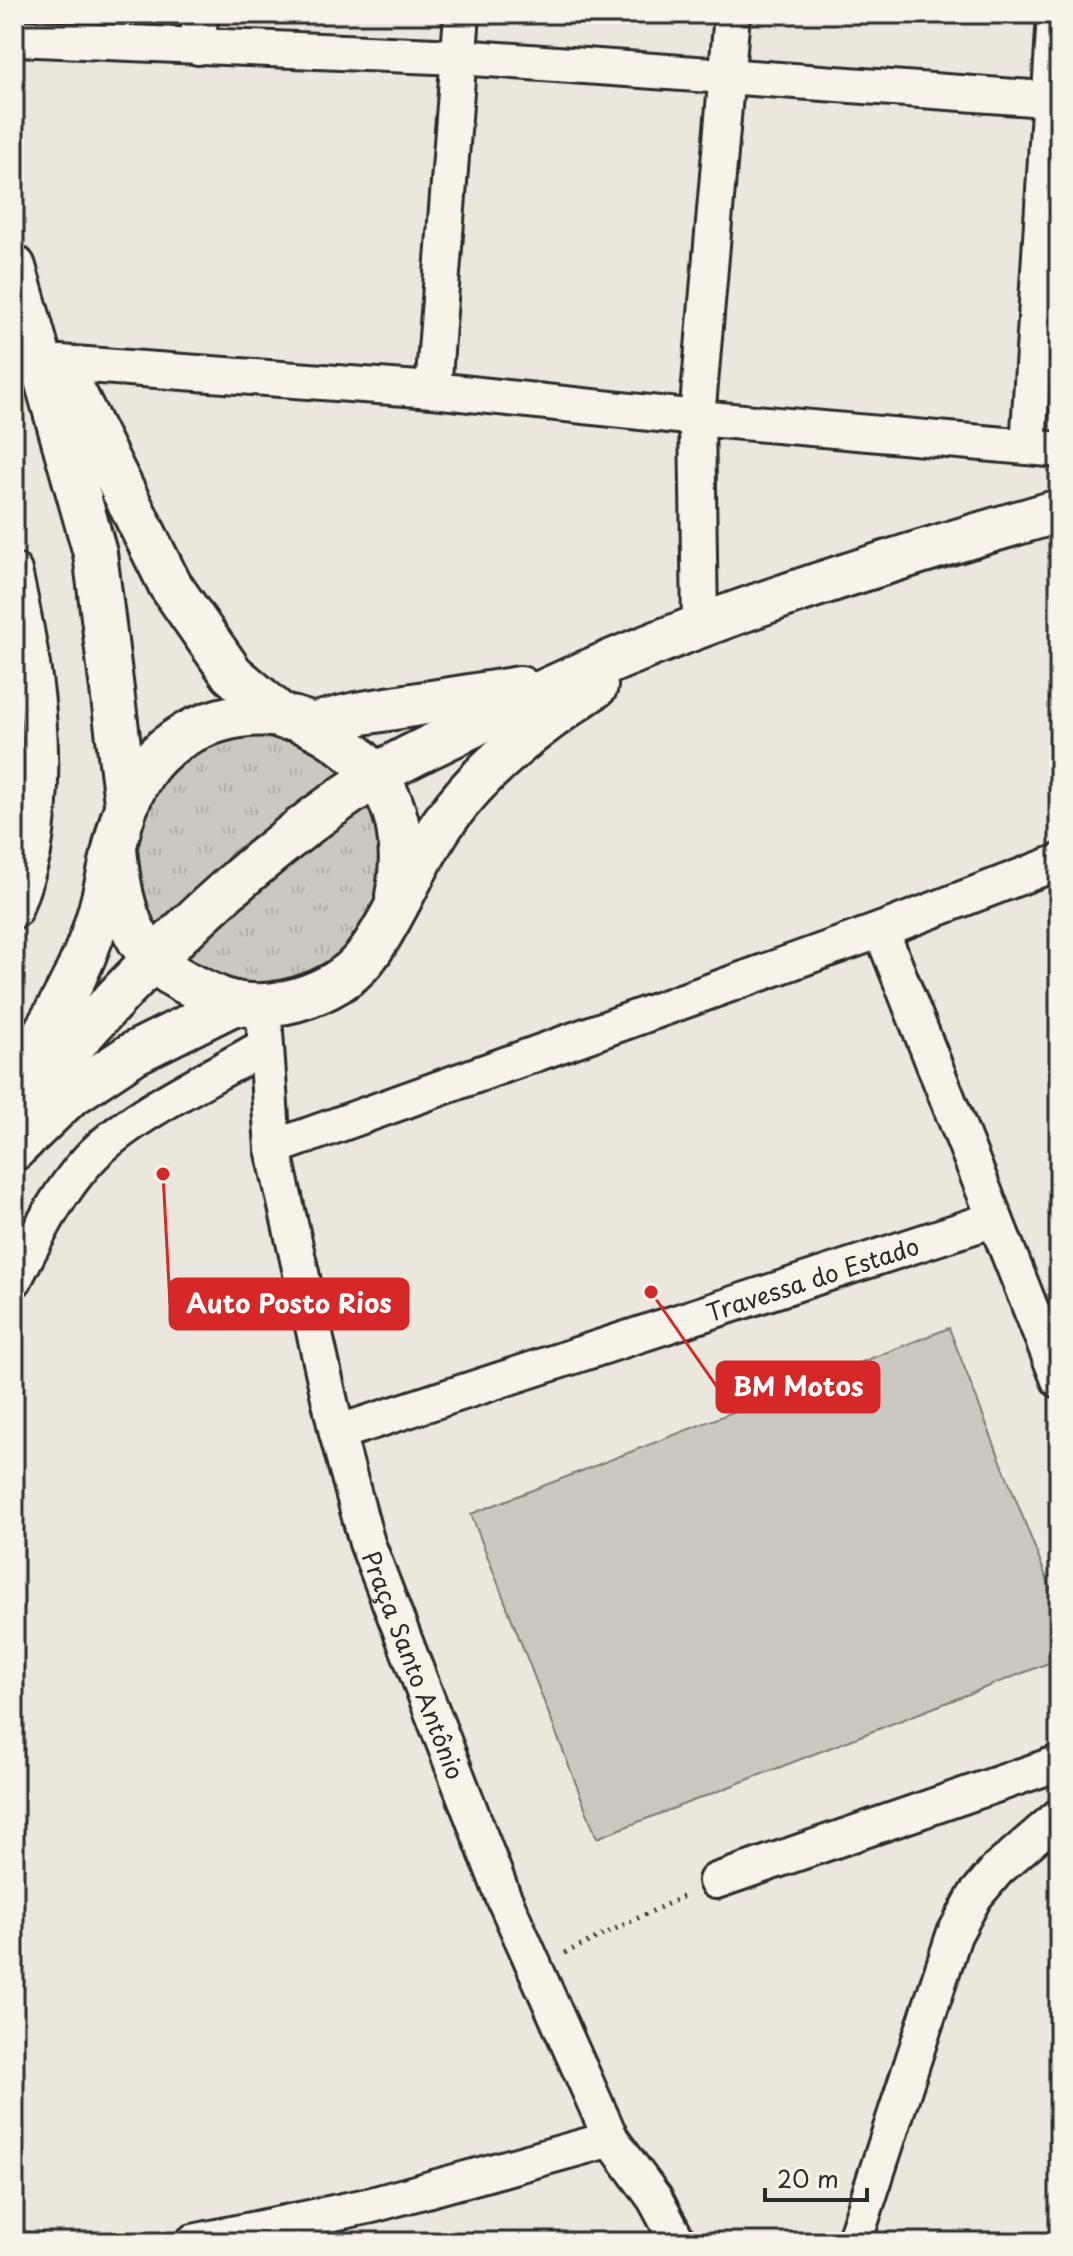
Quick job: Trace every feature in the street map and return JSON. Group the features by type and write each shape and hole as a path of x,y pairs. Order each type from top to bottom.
{"main road":[{"path":"15,273 170,585 232,674 298,722 353,751 376,776 397,820 403,864 395,906"},
{"path":"15,273 95,553 126,802"},
{"path":"14,1115 57,1062 153,958 298,831 376,776 561,681 682,633 812,585 1059,511"},
{"path":"115,848 119,896 129,922 153,958 178,980 249,1003 291,1001 330,986 369,954 445,819 493,765 564,708 682,633"},
{"path":"14,1080 45,1034 98,919 126,802 146,769 178,739 209,724 249,715 298,722 561,681"},
{"path":"14,1149 69,1096 134,1053 249,1003"}],"street":[{"path":"433,390 462,14"},
{"path":"682,633 732,14"},
{"path":"60,363 433,390 697,418 1044,448 1055,14"},
{"path":"14,38 199,30 459,57 727,79 1055,100"},
{"path":"14,571 40,709 41,767 33,855 14,911"},
{"path":"273,1148 881,930 1059,862"},
{"path":"881,930 1059,1380"},
{"name":"Praça Santo Antônio","path":"249,1003 263,1047 273,1148 337,1433 367,1543 425,1701 503,1896 611,2139 655,2199 678,2242"},
{"path":"14,1280 55,1203 89,1159 129,1127 263,1047"},
{"name":"Travessa do Estado","path":"337,1433 995,1219"},
{"path":"716,1881 1059,1763"},
{"path":"854,2242 954,1935 975,1896 997,1870 1059,1816"},
{"path":"193,2242 372,2205 611,2139"}],"path":[{"path":"535,1967 716,1881"}],"green space":[{"path":"221,734 297,736 349,767 232,853 155,940 127,870 158,774"},
{"path":"372,801 382,825 381,901 356,945 316,976 241,989 172,959 273,872"},
{"path":"949,1328 1059,1610 1059,1659 597,1838 471,1514"}],"place":[{"name":"Auto Posto Rios","path":"163,1174"},
{"name":"BM Motos","path":"651,1292"}]}
